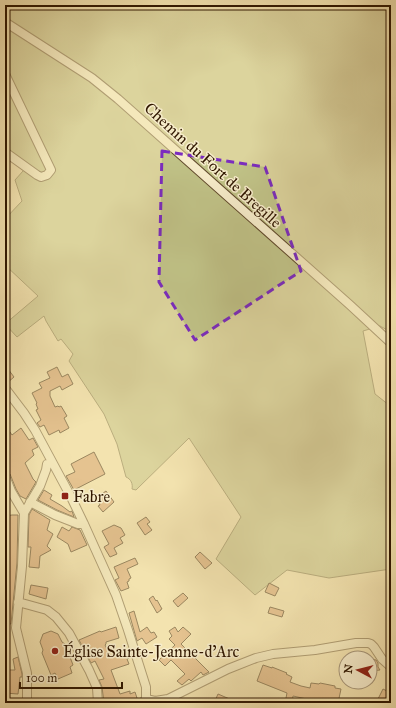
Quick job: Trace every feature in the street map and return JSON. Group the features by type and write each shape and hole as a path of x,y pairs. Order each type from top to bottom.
{"street":[{"name":"Chemin du Fort de Bregille","path":"5,22 92,78 350,305 391,343"},
{"path":"5,74 51,170 47,175 41,177 5,152"},
{"path":"5,388 35,430 71,497 116,596 146,687 144,701 168,699 228,669 256,658 273,654 315,650 356,643 368,643 374,646 382,659 391,667"},
{"path":"27,703 28,673 16,628 22,566 24,513 40,486 47,464"},
{"path":"5,476 11,491 24,513"},
{"path":"30,502 55,515 78,524 84,524"},
{"path":"18,602 47,610 56,617 69,632 97,688 98,703"}],"highlighted area":[{"path":"162,151 265,167 301,271 195,340 159,282"}],"green space":[{"path":"5,5 391,5 391,332 380,326 363,331 375,394 391,405 391,569 329,578 287,570 255,595 216,559 241,517 189,438 136,490 132,489 131,482 126,477 117,444 104,414 69,361 73,354 61,339 58,341 44,316 17,337 5,324 38,296 5,265 5,219 22,201 15,180 27,164 5,148"}],"building":[{"path":"5,365 14,377 7,383 5,383"},
{"path":"57,367 62,377 68,374 73,384 62,390 60,386 50,391 50,396 55,407 61,406 67,416 64,418 69,428 60,433 59,430 49,435 44,425 40,427 37,423 41,420 36,410 38,409 37,403 32,393 42,388 39,383 50,378 47,372"},
{"path":"5,425 12,435 21,428 29,440 33,438 38,447 32,450 34,455 25,463 36,482 26,499 20,496 5,465"},
{"path":"94,452 105,474 74,490 66,476 75,472 71,464"},
{"path":"44,490 52,495 50,499 70,512 72,511 74,517 38,500"},
{"path":"106,491 114,502 103,512 98,506 100,505 96,498"},
{"path":"32,509 50,520 47,530 53,534 47,546 51,550 40,556 39,568 29,567 31,547 28,547 29,515"},
{"path":"18,515 17,563 11,624 6,623 8,607 5,606 5,548 7,548 7,536 5,536 5,516"},
{"path":"146,517 150,522 147,524 152,530 145,535 137,523"},
{"path":"114,525 121,528 125,535 120,538 123,543 114,548 117,554 110,557 104,547 109,544 102,531"},
{"path":"62,527 69,531 72,527 80,530 87,545 71,552 68,544 57,537"},
{"path":"200,552 212,563 205,569 195,557"},
{"path":"135,558 138,564 127,569 131,578 127,582 129,588 121,591 115,580 119,578 114,567"},
{"path":"269,583 279,588 275,596 265,592"},
{"path":"31,585 48,588 46,599 29,594"},
{"path":"183,593 188,598 178,607 173,601"},
{"path":"153,596 162,609 157,613 149,599"},
{"path":"270,607 284,611 282,617 268,613"},
{"path":"134,611 140,632 147,627 151,633 154,632 157,637 146,644 142,638 137,641 129,613"},
{"path":"116,627 119,638 106,642 105,645 111,657 126,651 129,658 127,659 129,664 111,670 120,694 130,691 130,694 135,692 137,698 132,700 133,703 104,703 102,687 99,680 104,679 95,661 91,663 79,640 100,631 101,632"},
{"path":"175,627 178,632 183,627 191,634 181,644 209,672 203,675 201,672 191,681 189,679 182,685 177,681 185,674 171,660 165,666 159,660 175,645 169,639 172,636 169,631"},
{"name":"Église Sainte-Jeanne-d'Arc","path":"51,631 58,634 62,642 65,644 73,665 70,667 72,673 58,679 55,673 51,675 42,653 43,650 40,642 43,634"},
{"path":"18,657 22,677 20,677 18,694 5,693 6,670 15,670 13,659"},
{"path":"263,665 287,673 286,674 292,677 290,682 301,686 310,688 311,683 320,683 335,686 335,688 341,690 338,703 325,703 293,696 292,703 285,703 287,693 257,681"},
{"path":"383,689 391,693 388,703 382,703 383,701 378,699"},
{"path":"218,694 239,703 214,703"}],"place":[{"name":"Fabre","path":"65,496"},
{"name":"Église Sainte-Jeanne-d'Arc","path":"55,651"}]}
